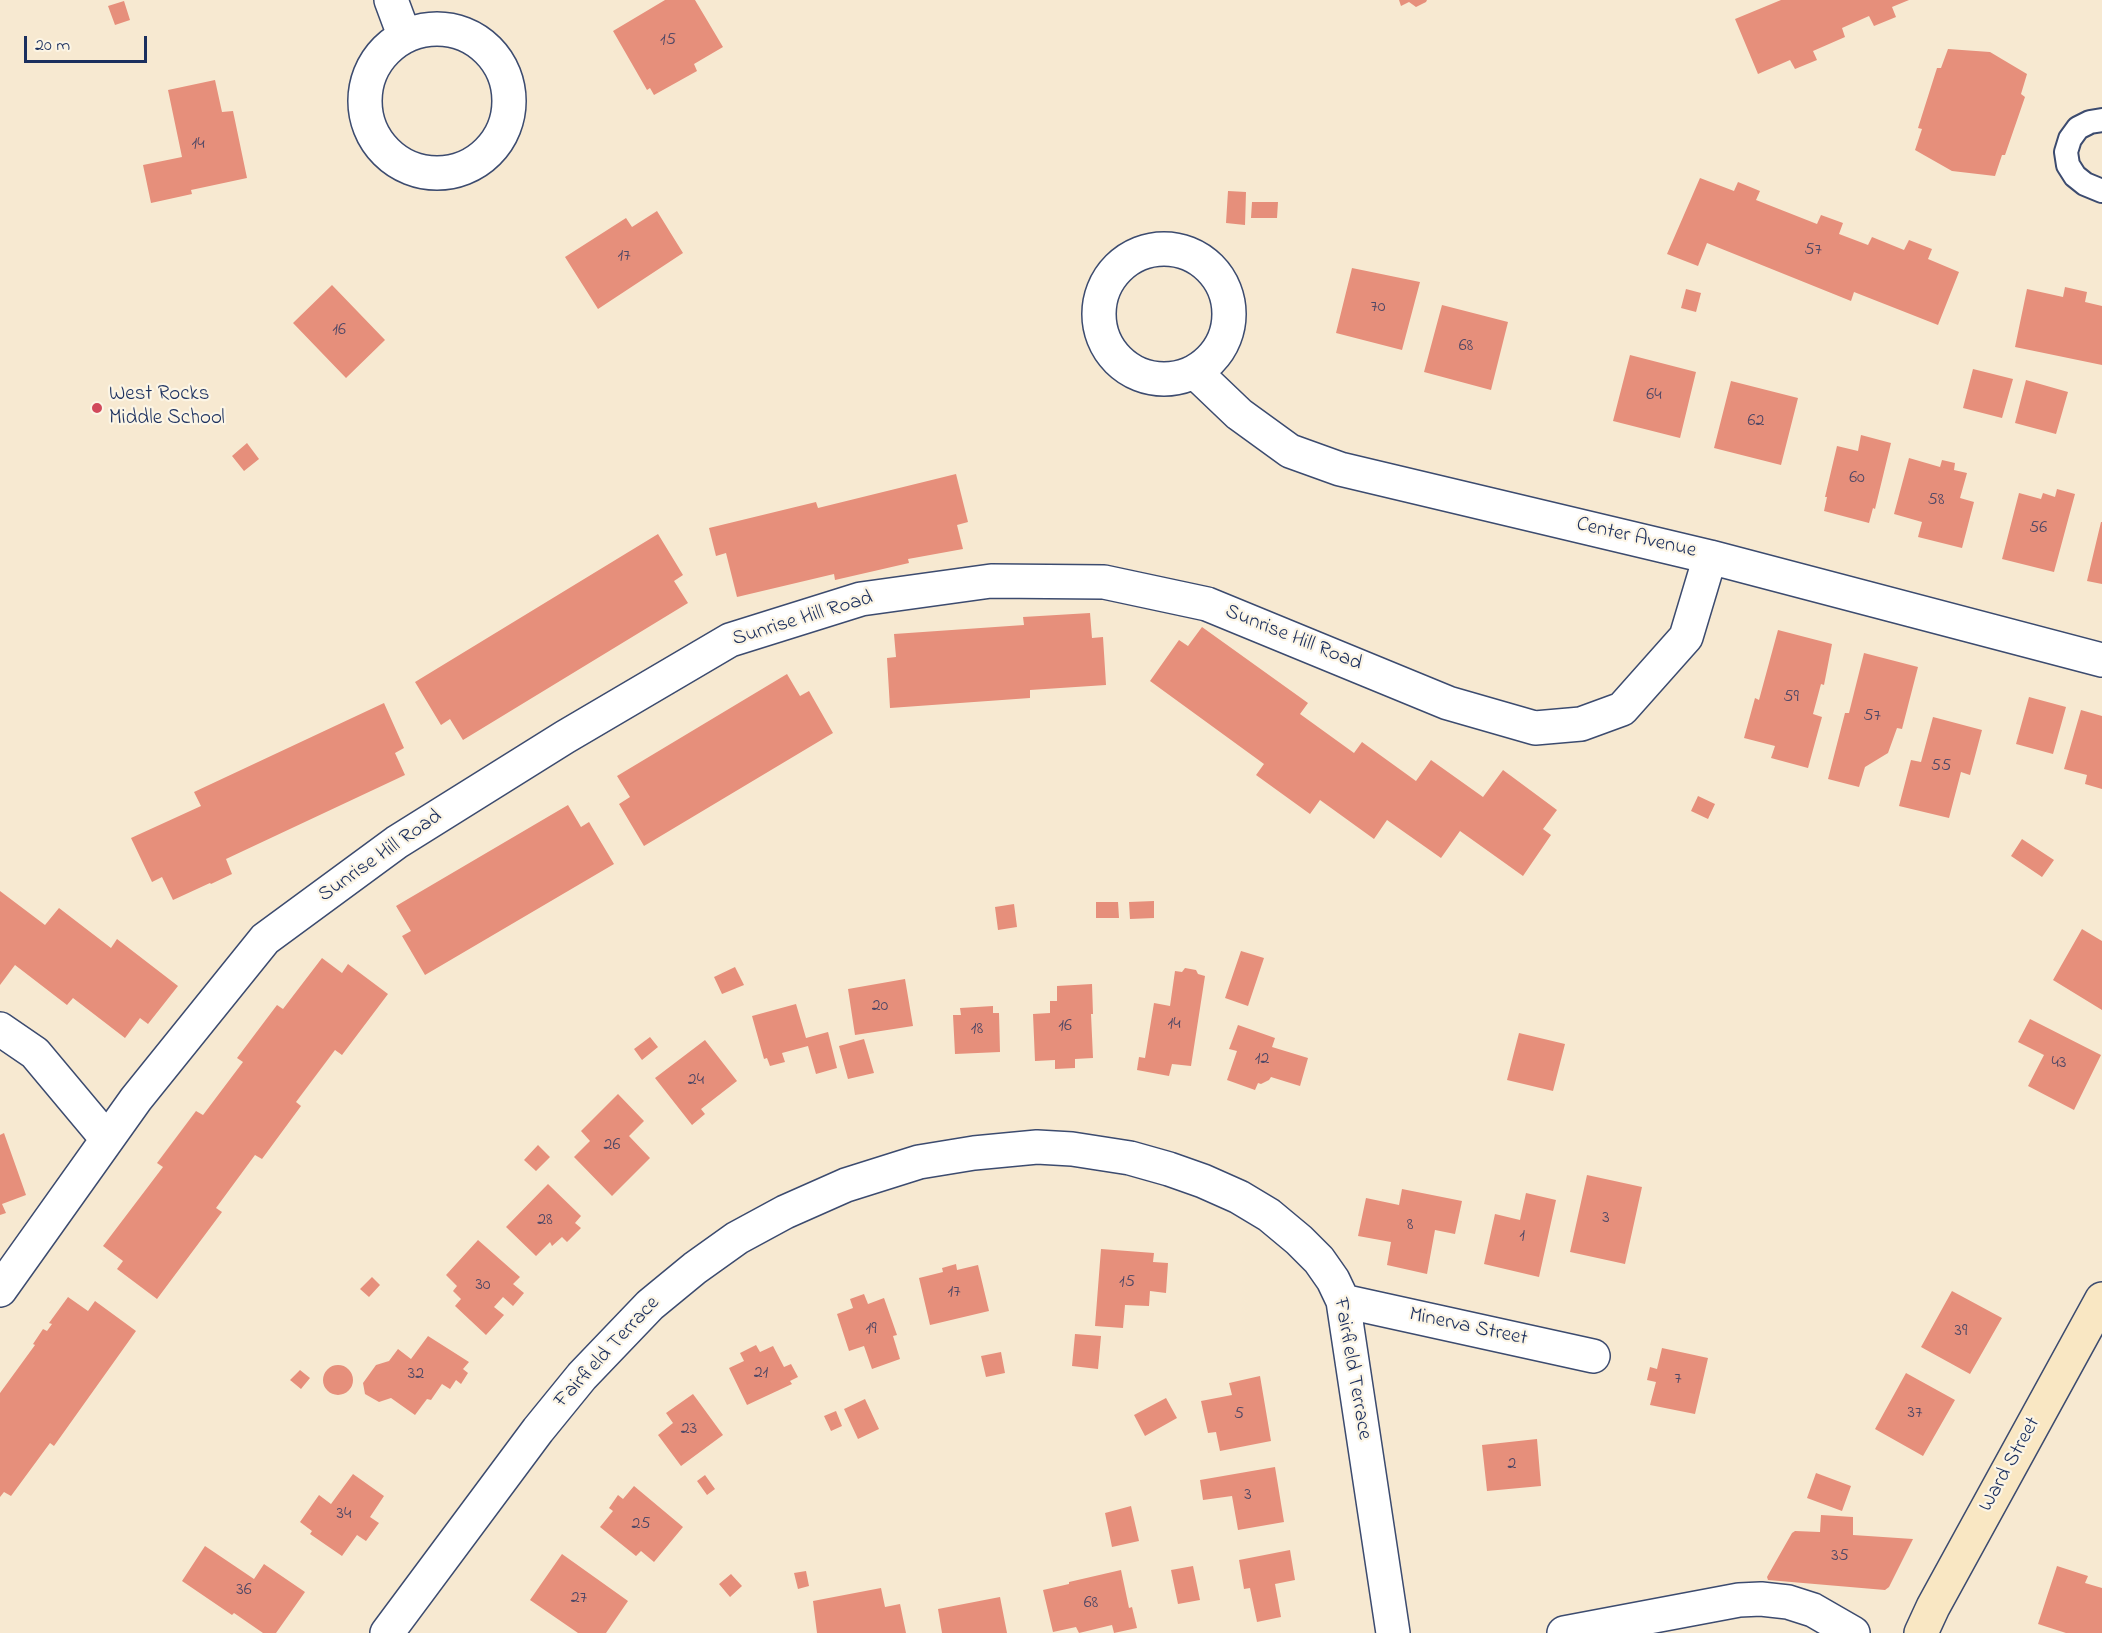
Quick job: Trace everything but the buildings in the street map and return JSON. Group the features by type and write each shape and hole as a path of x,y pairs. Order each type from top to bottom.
{"main road":[{"name":"Ward Street","path":"1921,1633 1933,1607 2102,1299"}],"street":[{"path":"391,0 404,35"},
{"path":"431,28 456,30 479,41 497,59 503,71 509,95 507,121 489,151 482,158 460,170 435,174 400,164 381,148 368,126 364,96 370,71 384,50 404,35 431,28"},
{"name":"Center Avenue","path":"1195,372 1239,414 1290,451 1340,469 1710,557 2102,660"},
{"name":"Sunrise Hill Road","path":"0,1290 136,1099 266,939 398,842 565,737 730,640 861,599 991,581 1104,582 1207,604 1448,703 1535,728 1581,724 1622,709 1686,637 1710,557"},
{"path":"0,1029 35,1053 107,1139"},
{"name":"Fairfield Terrace","path":"387,1633 538,1430 582,1376 650,1305 737,1238 785,1212 846,1185 919,1162 1037,1147 1072,1149 1130,1158 1169,1168 1203,1181 1239,1197 1269,1215 1319,1260 1333,1280 1343,1301 1393,1633"},
{"name":"Minerva Street","path":"1343,1301 1593,1356"},
{"path":"1564,1633 1739,1600 1761,1599 1788,1602 1813,1610 1853,1633"}],"lane":[{"path":"2102,120 2090,122 2078,128 2070,139 2066,152 2068,165 2075,177 2102,191"}],"place":[{"name":"West Rocks Middle School","path":"97,408"}]}
